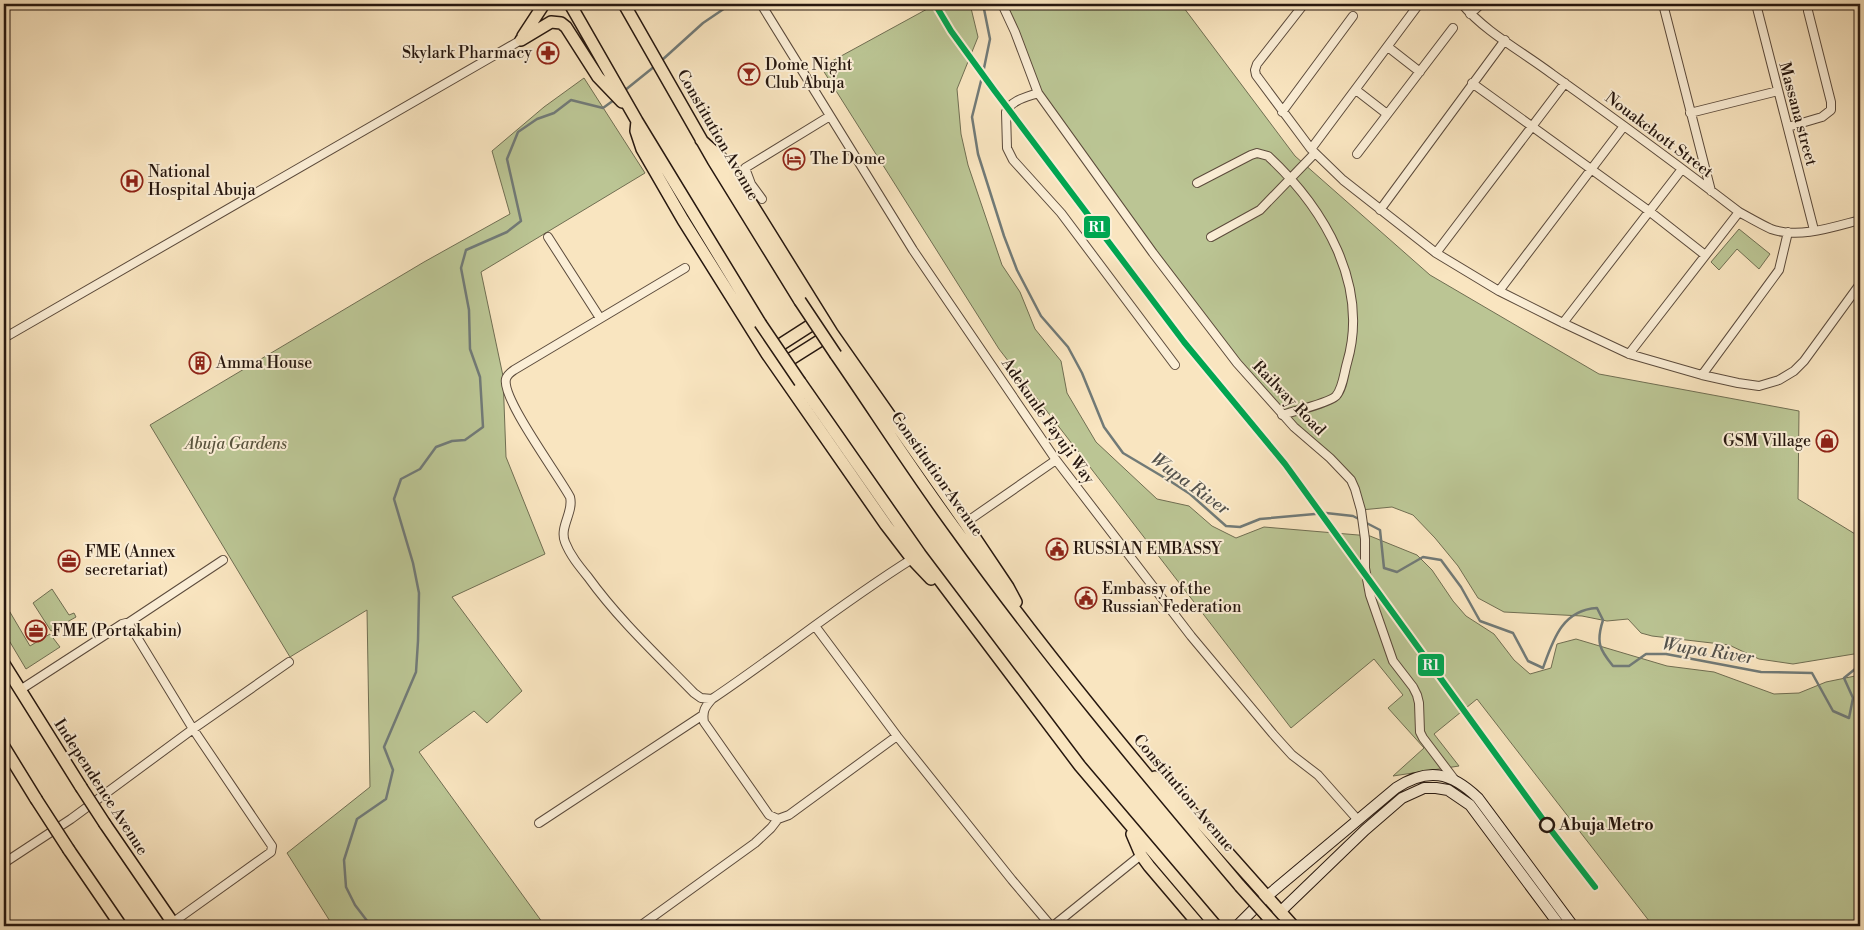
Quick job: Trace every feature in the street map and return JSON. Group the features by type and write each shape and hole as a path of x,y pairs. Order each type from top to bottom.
{"main road":[{"path":"521,40 544,4"},
{"path":"570,4 634,116 760,323 920,554 1080,766 1216,926"},
{"name":"Constitution Avenue","path":"624,4 701,140 756,232 836,355 955,530 1023,620 1130,755 1276,926"},
{"path":"521,40 547,23 554,21 566,27 598,77 634,116 642,150 682,220 776,368 912,559 974,624"},
{"path":"701,140 722,158 730,169 822,318 1008,587 1023,620"},
{"path":"767,354 822,318"},
{"path":"776,368 832,333"},
{"name":"Independence Avenue","path":"4,664 105,824 174,924"},
{"path":"4,746 69,850 121,926"},
{"path":"1130,755 1181,800 1293,926"},
{"path":"1126,821 1142,855 1200,926"}],"street":[{"name":"Adekunle Fayuji Way","path":"761,4 913,250 1056,460 1191,636 1273,734 1292,755 1318,775 1357,819"},
{"name":"Railway Road","path":"1002,4 1015,32 1038,93 1153,253 1237,363 1294,427 1346,473 1355,489 1361,510 1365,539 1365,568 1370,595 1390,656 1417,695 1420,732 1423,738 1454,779"},
{"path":"1302,4 1257,64 1254,70 1256,76 1313,151 1343,180 1436,253 1499,291 1628,354 1702,375 1759,386 1779,380 1794,371 1804,361 1860,284"},
{"path":"1212,237 1260,210 1290,179 1313,151 1419,4"},
{"name":"Nouakchott Street","path":"1462,4 1470,14 1739,212 1772,229 1788,232 1814,230 1860,221"},
{"path":"1470,14 1481,4"},
{"path":"1663,4 1711,191"},
{"name":"Massana street","path":"1756,4 1814,230"},
{"path":"1788,127 1822,117 1831,110 1831,102 1808,11"},
{"path":"1282,112 1353,16"},
{"path":"1357,154 1453,28"},
{"path":"4,338 521,40"},
{"path":"1380,210 1505,40"},
{"path":"1388,47 1420,72"},
{"path":"1472,83 1650,211 1705,255"},
{"path":"1436,253 1565,83"},
{"path":"1356,90 1387,114"},
{"path":"1690,113 1778,91"},
{"path":"1038,93 1011,103 1008,108 1007,148 1009,153 1024,174 1061,213 1175,365"},
{"path":"762,199 744,168 830,116"},
{"path":"1499,291 1624,126"},
{"path":"1197,183 1257,153 1268,156 1290,179 1320,216 1338,250 1348,282 1354,332 1340,390 1331,399 1282,414"},
{"path":"1563,323 1682,169"},
{"path":"1628,354 1739,212"},
{"path":"1702,375 1779,270 1788,232"},
{"path":"548,237 600,318"},
{"path":"685,268 514,370 506,378 506,385 519,414 570,497 569,511 563,534 564,540 574,559 598,592 649,648 694,693 701,698 712,700"},
{"path":"965,523 1056,460"},
{"path":"778,819 769,815 704,722 704,709 712,700 814,626 912,559"},
{"path":"20,690 122,624 128,623 223,560"},
{"path":"128,623 193,728 272,846 271,852 174,924"},
{"path":"814,626 897,736 1012,880 1052,926 1142,855"},
{"path":"4,864 71,819 193,728 289,662"},
{"path":"539,822 703,715"},
{"path":"640,926 755,843 778,819 788,816 897,736"},
{"path":"1237,926 1266,897 1396,788 1408,780 1420,776 1437,775 1454,779 1478,798 1573,926"},
{"path":"1262,926 1280,912 1365,830 1402,798 1424,788 1448,790 1470,805 1560,926"}],"green space":[{"path":"927,4 970,4 978,37 957,89 961,134 968,165 1002,265 1020,292 1035,329 1061,361 1067,393 1096,442 1157,499 1189,506 1212,526 1236,538 1264,527 1370,536 1417,555 1432,570 1453,601 1466,616 1494,634 1514,660 1530,674 1551,668 1557,644 1576,639 1667,666 1714,672 1774,694 1799,693 1826,682 1860,675 1860,926 1653,926 1477,699 1434,734 1459,766 1393,776 1424,748 1388,708 1403,695 1374,659 1291,728 999,349 821,67 929,8"},
{"path":"1002,4 1181,4 1295,156 1430,275 1599,374 1799,411 1798,499 1860,537 1860,653 1793,664 1759,659 1729,645 1641,633 1628,619 1607,621 1582,616 1504,612 1478,598 1458,566 1413,515 1392,507 1361,510 1355,489 1237,363 1038,93"},
{"name":"Abuja Gardens","path":"584,78 645,173 481,272 503,376 506,457 545,554 452,597 522,691 487,723 474,711 419,752 545,926 333,926 287,853 370,787 367,610 290,657 150,425 424,262 510,214 492,151 544,107"},
{"path":"1739,229 1770,254 1759,269 1737,249 1719,270 1711,262"},
{"path":"52,589 69,615 74,613 76,617 51,631 33,603"},
{"path":"4,602 30,646 50,634 60,647 26,669 4,632"}],"waterway":[{"path":"661,61 703,23 731,4"},
{"name":"Wupa River","path":"983,4 990,39 972,117 978,154 1017,270 1041,316 1068,347 1082,373 1104,427 1123,453 1190,494 1226,526 1240,527 1260,519 1326,513 1353,516 1380,530 1384,568 1397,572 1423,557 1441,560 1461,587 1480,621 1513,633 1528,661 1543,668 1555,637 1567,620 1575,614 1597,608 1603,620 1599,640 1600,645 1613,666 1629,666 1646,654 1666,654 1761,672 1812,673 1833,711 1849,718 1853,698 1844,678 1860,665"},
{"path":"624,91 655,66"},
{"path":"371,926 355,905 346,887 344,860 357,819 386,799 393,770 384,747 416,672 418,641 419,593 413,563 394,499 401,479 420,469 436,447 452,441 465,440 483,427 480,377 470,349 469,310 461,268 466,250 507,232 521,221 507,159 518,132 537,119 554,113 571,100 603,108 614,100"}],"tram line":[{"path":"1547,825 1595,887"}],"transit line":[{"name":"R1","path":"935,4 951,31 994,90 1184,342 1285,464 1547,825 1595,887"}],"place":[{"name":"Skylark Pharmacy","path":"548,53"},
{"name":"Dome Night Club Abuja","path":"749,74"},
{"name":"The Dome","path":"794,159"},
{"name":"National Hospital Abuja","path":"132,181"},
{"name":"Amma House","path":"200,363"},
{"name":"GSM Village","path":"1827,441"},
{"name":"RUSSIAN EMBASSY","path":"1057,549"},
{"name":"FME (Annex secretariat)","path":"69,561"},
{"name":"Embassy of the Russian Federation","path":"1086,598"},
{"name":"FME (Portakabin)","path":"36,631"},
{"name":"Abuja Metro","path":"1547,825"}]}
